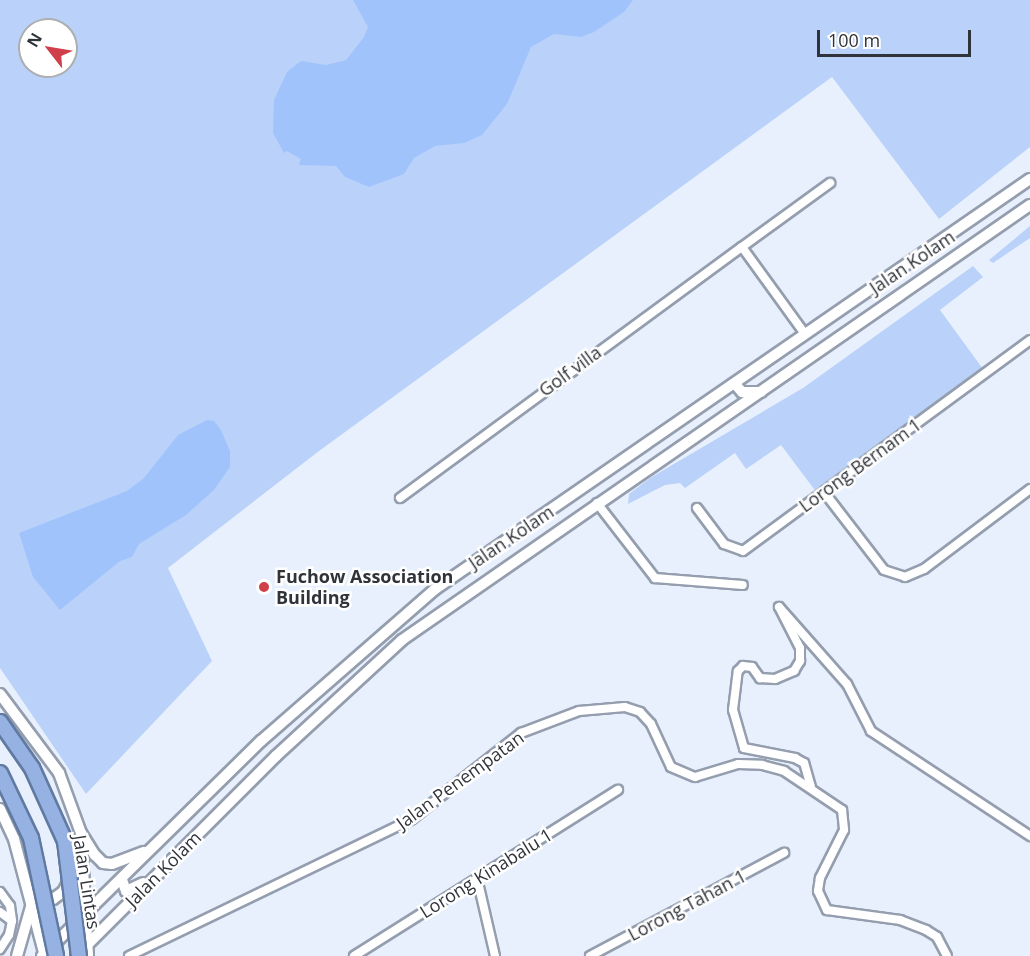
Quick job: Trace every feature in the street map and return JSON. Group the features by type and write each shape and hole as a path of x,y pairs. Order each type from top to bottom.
{"highway":[{"name":"Jalan Lintas","path":"0,722 32,768 65,842 83,953"},
{"path":"0,773 31,838 47,955"}],"main road":[{"name":"Jalan Kolam","path":"47,955 261,741 417,603 1030,179"},
{"name":"Jalan Kolam","path":"83,953 276,756 402,640 1030,205"},
{"path":"735,384 742,392 761,392"},
{"path":"0,694 58,773 81,833 94,855 102,863 112,864 135,858 166,836"},
{"path":"0,809 20,860 38,894 54,899 63,892 81,853"},
{"name":"Jalan Lintas","path":"81,833 86,916 83,953"},
{"path":"20,860 31,907 47,955"},
{"path":"122,880 122,889 131,890 159,873"},
{"path":"17,956 31,907"}],"street":[{"name":"Golf villa","path":"400,498 830,183"},
{"path":"742,247 805,334"},
{"name":"Lorong Bernam 1","path":"697,508 724,544 743,551 1030,340"},
{"path":"824,492 884,570 905,577 924,569 1030,489"},
{"path":"597,503 655,578 743,585"},
{"path":"812,787 809,772 795,758 744,748 733,710 738,671 743,666 752,667 760,678 775,679 794,671 800,661 800,648 780,607 847,684 871,731 1030,836"},
{"name":"Jalan Penempatan","path":"129,956 149,953 373,841 412,819 521,733 579,711 625,707 640,712 651,724 671,767 695,777 738,764 762,765 784,771 812,787 842,810 844,830 820,878 818,891 827,910 900,920 938,937 947,956"},
{"name":"Lorong Kinabalu 1","path":"354,956 618,790"},
{"name":"Lorong Tahan 1","path":"590,956 784,853"},
{"path":"477,879 495,956"},
{"path":"0,892 10,906 12,921 9,935 0,949"},
{"path":"0,912 12,921"},
{"path":"371,945 374,956"}],"shaded area":[{"path":"0,0 1030,0 1030,147 939,219 832,77 319,451 168,568 212,661 86,794 0,668"},
{"path":"353,0 633,0 624,12 594,32 581,37 554,34 531,47 507,104 482,135 464,143 435,146 414,158 404,174 369,187 345,177 336,166 299,165 301,159 287,151 284,153 273,133 274,100 287,72 301,61 326,65 346,60 364,37 368,27"},
{"path":"1030,226 1030,238 993,263 989,260"},
{"path":"973,266 983,277 940,310 983,369 817,493 781,445 746,469 735,453 685,488 680,483 665,485 628,504 629,494 650,478 803,388"},
{"path":"207,420 214,421 221,430 230,451 230,467 214,490 186,515 139,544 132,557 120,561 60,610 33,577 19,533 127,491 144,478 178,435"}],"place":[{"name":"Fuchow Association Building","path":"264,587"}]}
